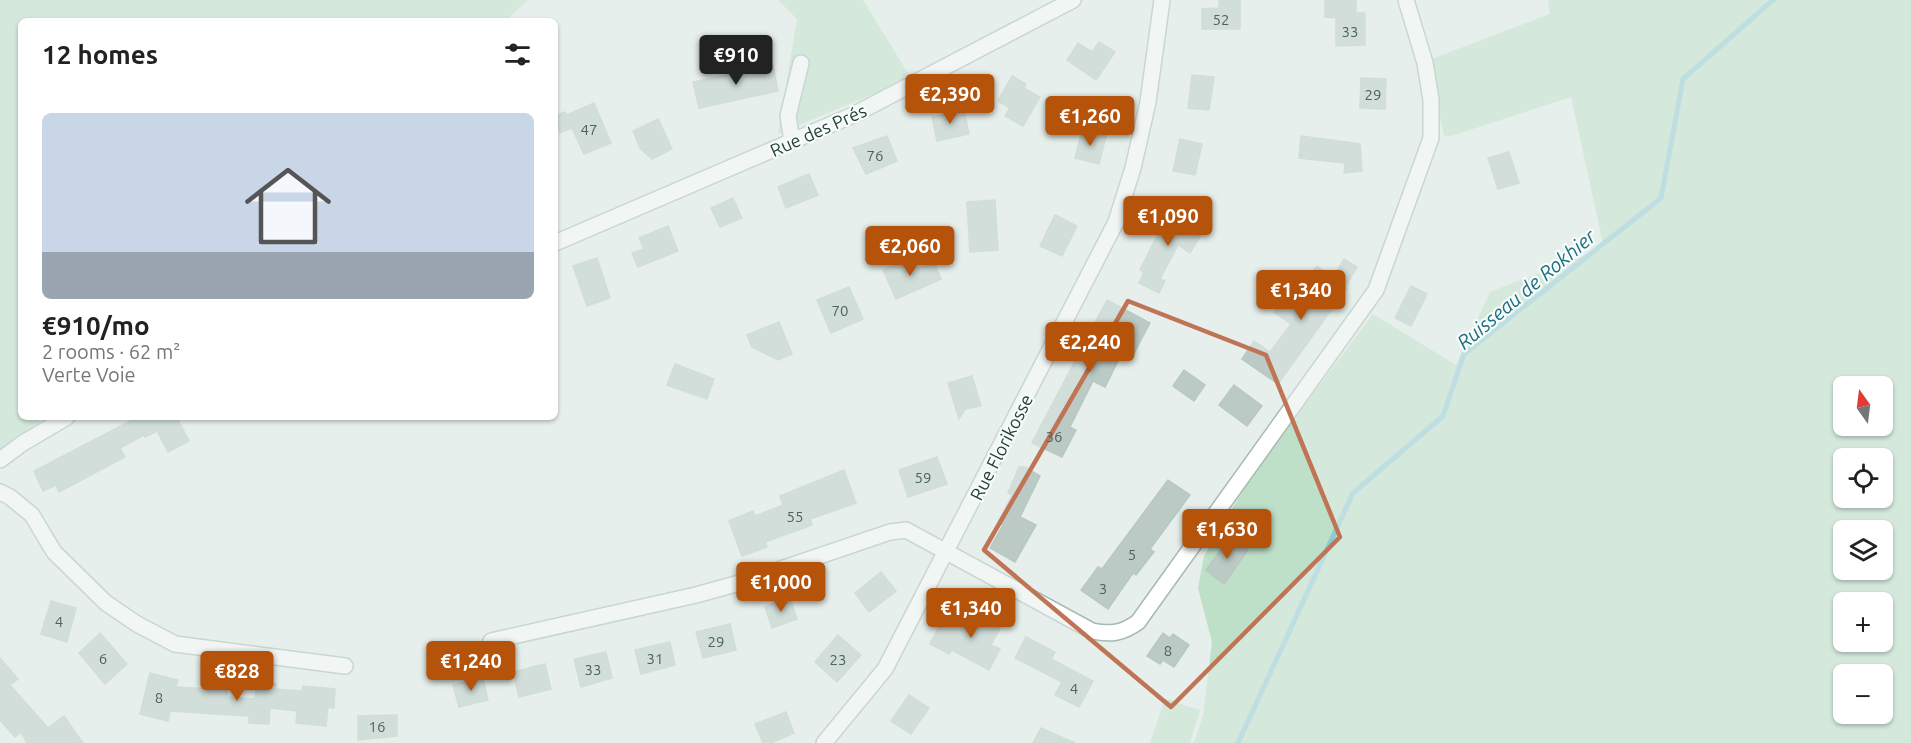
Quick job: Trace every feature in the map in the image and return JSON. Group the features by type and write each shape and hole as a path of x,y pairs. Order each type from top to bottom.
{"street":[{"name":"Rue des Prés","path":"558,242 891,97 1073,0"},
{"name":"Rue Florikosse","path":"824,743 885,669 1116,222 1133,168 1148,102 1162,0"},
{"path":"491,641 715,590 890,532 906,530 1092,631 1115,634 1138,622 1376,291 1431,138 1431,100 1425,63 1406,0"},
{"path":"792,141 788,116 801,63"},
{"path":"0,460 61,420"},
{"path":"0,492 32,515 54,552 106,603 136,624 175,644 345,666"}],"highlighted area":[{"path":"1128,301 1266,355 1340,537 1171,707 984,550"}],"green space":[{"path":"0,0 528,0 508,18 18,18 18,420 41,420 0,451"},
{"path":"778,0 863,0 909,75 880,91 778,134 797,19"},
{"path":"1548,0 1911,0 1911,743 1194,743 1203,715 1212,642 1198,588 1204,556 1254,472 1373,314 1456,365 1490,292 1604,248 1571,97 1451,136 1444,136 1429,60 1550,14"},
{"path":"1165,699 1200,710 1190,743 1150,743"}],"building":[{"path":"1219,0 1240,0 1240,29 1202,29 1202,9 1219,8"},
{"path":"1325,0 1356,0 1356,13 1365,13 1365,45 1336,46 1336,18 1325,17"},
{"path":"1099,42 1115,52 1096,80 1067,60 1078,43 1092,52"},
{"path":"773,65 778,91 699,108 693,82"},
{"path":"1192,75 1214,77 1209,110 1188,108"},
{"path":"1012,76 1026,84 1024,88 1040,97 1023,126 1005,116 1010,108 998,101"},
{"path":"1361,78 1386,79 1385,109 1360,108"},
{"path":"594,103 611,143 584,154 572,128 560,133 558,115 565,112 567,115"},
{"path":"964,110 969,134 937,141 932,117"},
{"path":"658,119 672,149 652,159 640,148 633,131"},
{"path":"1082,130 1106,136 1099,164 1075,158"},
{"path":"887,136 897,161 866,174 853,148"},
{"path":"1301,136 1360,144 1362,171 1344,173 1345,163 1299,158"},
{"path":"1180,139 1202,144 1195,175 1173,171"},
{"path":"1509,152 1519,183 1498,189 1488,158"},
{"path":"809,174 818,195 786,208 778,187"},
{"path":"733,198 742,218 720,227 711,208"},
{"path":"995,200 998,250 970,252 967,202"},
{"path":"1163,211 1178,220 1182,214 1205,228 1190,253 1178,245 1160,279 1165,281 1159,293 1139,283 1144,272 1140,270 1158,234 1152,231"},
{"path":"1055,215 1077,226 1062,256 1040,246"},
{"path":"668,226 678,251 638,267 632,253 644,249 639,238"},
{"path":"597,258 610,298 587,306 573,266"},
{"path":"911,258 916,269 934,262 941,279 896,299 883,270"},
{"path":"1344,259 1357,267 1345,287 1347,288 1278,384 1242,359 1254,341 1270,352 1291,324 1274,312 1283,299 1290,304 1317,266 1333,278"},
{"path":"1411,286 1427,294 1411,326 1395,318"},
{"path":"849,287 863,319 831,333 817,300"},
{"path":"1107,300 1150,323 1134,353 1125,347 1105,387 1093,381 1070,427 1076,430 1062,457 1032,443"},
{"path":"779,322 792,354 778,360 752,347 747,335"},
{"path":"675,364 714,379 707,399 667,385"},
{"path":"1184,370 1205,385 1194,401 1173,386"},
{"path":"972,376 981,406 965,409 959,419 948,383"},
{"path":"1234,385 1262,406 1247,426 1219,405"},
{"path":"132,420 178,420 189,441 168,452 157,431 145,437 144,435 120,448 125,457 59,492 56,485 43,491 34,471"},
{"path":"937,457 947,484 908,497 899,470"},
{"path":"1019,467 1025,467 1040,476 1020,517 1036,525 1015,562 990,548 1003,525 998,522 1012,495 1008,493"},
{"path":"844,470 856,503 810,519 812,525 765,542 767,547 742,556 729,521 753,511 755,516 783,505 780,496"},
{"path":"1168,480 1190,495 1150,549 1154,552 1136,575 1133,573 1108,609 1081,590 1098,567 1102,569"},
{"path":"1230,537 1248,550 1224,584 1206,570"},
{"path":"881,572 896,591 869,612 855,593"},
{"path":"790,598 797,619 772,628 765,607"},
{"path":"51,601 76,608 67,642 41,634"},
{"path":"990,608 1006,617 991,645 1000,649 989,670 952,650 949,654 930,644 945,615 976,632"},
{"path":"730,624 736,650 703,658 696,632"},
{"path":"100,633 127,664 105,684 79,653"},
{"path":"1163,633 1170,638 1173,634 1189,645 1174,667 1163,660 1160,664 1147,656"},
{"path":"838,635 861,655 837,682 815,662"},
{"path":"1026,637 1055,652 1051,659 1093,681 1079,707 1055,695 1062,682 1015,658"},
{"path":"670,642 675,665 641,674 635,650"},
{"path":"606,652 612,678 581,687 574,659"},
{"path":"0,658 18,679 10,685 48,728 64,716 83,743 27,743 21,732 15,737 0,720"},
{"path":"545,664 551,689 519,697 513,672"},
{"path":"150,673 178,680 176,687 227,690 227,697 255,699 257,682 276,684 275,689 302,691 303,686 335,689 334,708 328,707 326,726 296,723 297,711 270,708 269,724 249,723 249,716 170,711 168,721 140,714"},
{"path":"483,678 488,700 459,707 453,685"},
{"path":"909,695 929,708 911,734 891,721"},
{"path":"786,712 794,733 771,743 763,743 755,724"},
{"path":"397,715 397,736 358,740 358,716"},
{"path":"1041,728 1075,743 1033,743"}],"waterway":[{"name":"Ruisseau de Rokhier","path":"1238,743 1353,493 1443,416 1464,354 1661,198 1683,79 1773,0"}]}
